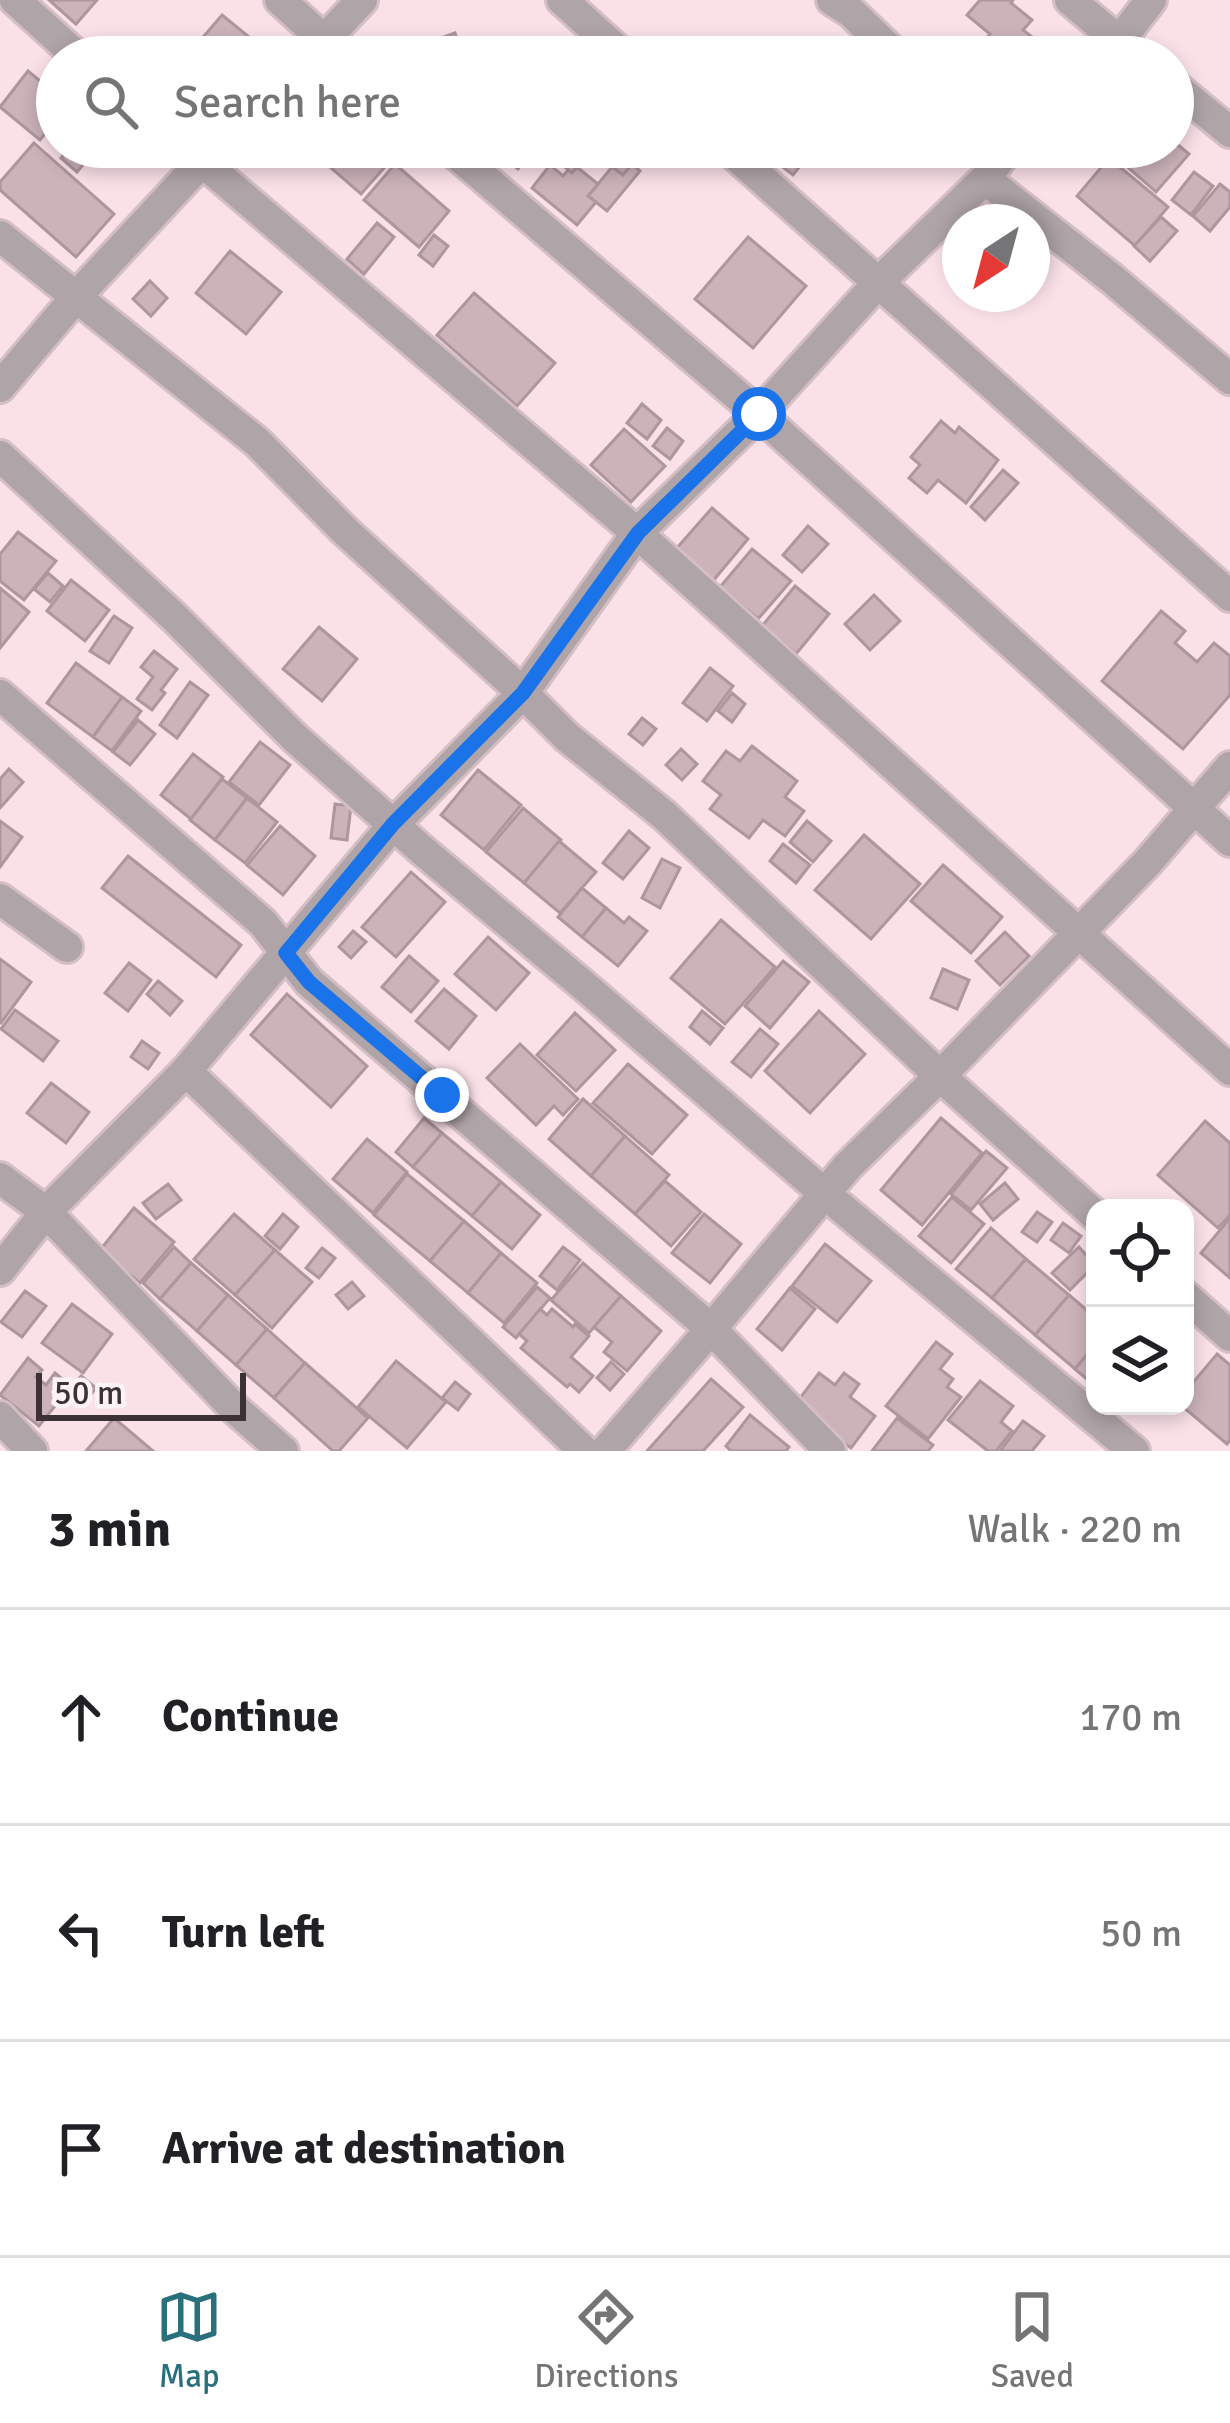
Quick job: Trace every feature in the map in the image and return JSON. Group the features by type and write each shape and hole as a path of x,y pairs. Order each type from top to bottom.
{"street":[{"path":"14,0 54,36"},
{"path":"280,0 311,36"},
{"path":"336,36 362,0"},
{"path":"562,0 602,36"},
{"path":"832,0 876,36"},
{"path":"1070,0 1105,36"},
{"path":"1130,36 1151,0"},
{"path":"1194,103 1230,132"},
{"path":"0,388 186,168"},
{"path":"218,168 638,533 1230,1070"},
{"path":"472,168 759,414 1230,841"},
{"path":"749,168 1230,596"},
{"path":"0,1270 46,1212 186,1071 393,824 523,693 638,533 759,414 878,283 993,168"},
{"path":"985,178 1230,379"},
{"path":"0,236 257,442 345,531 566,737 664,814 940,1076 1086,1207"},
{"path":"0,456 174,617 295,738 393,824 1134,1451"},
{"path":"0,695 263,923 309,982 712,1329 830,1451"},
{"path":"605,1451 847,1167 1078,934 1230,767"},
{"path":"0,899 67,947"},
{"path":"186,1071 584,1451"},
{"path":"0,1178 46,1212 236,1410 283,1451"},
{"path":"1194,1304 1230,1336"},
{"path":"0,1418 32,1451"}],"building":[{"path":"49,0 97,0 76,24"},
{"path":"980,0 1013,0 1032,20 1023,30 1031,36 988,36 967,15"},
{"path":"222,15 248,36 204,36"},
{"path":"28,71 36,78 36,137 0,107"},
{"path":"34,143 36,168 62,168 114,214 76,257 0,190 0,182"},
{"path":"331,168 384,168 361,194"},
{"path":"392,168 400,168 449,211 419,247 364,200"},
{"path":"548,168 563,176 578,168 598,184 588,196 596,202 577,225 532,188"},
{"path":"611,168 623,175 629,168 640,171 607,211 588,196"},
{"path":"1101,168 1121,168 1168,207 1135,246 1077,196"},
{"path":"1128,168 1177,168 1156,192"},
{"path":"1194,172 1213,186 1191,215 1172,200"},
{"path":"1220,184 1230,192 1230,207 1210,231 1193,216"},
{"path":"1161,217 1177,231 1150,261 1134,246"},
{"path":"377,223 394,237 364,274 347,259"},
{"path":"434,235 448,246 433,266 419,255"},
{"path":"748,237 806,286 753,348 695,299"},
{"path":"230,251 281,292 246,334 196,293"},
{"path":"150,281 167,298 151,316 133,299"},
{"path":"474,293 555,363 517,406 437,335"},
{"path":"642,404 661,420 647,439 627,423"},
{"path":"941,421 955,433 959,427 998,460 966,503 938,480 927,493 909,478 920,465 911,457"},
{"path":"667,428 683,441 670,459 653,446"},
{"path":"624,429 665,466 631,502 591,465"},
{"path":"1003,470 1018,483 985,520 971,507"},
{"path":"712,508 748,539 712,582 675,550"},
{"path":"808,526 828,544 802,572 783,555"},
{"path":"18,532 56,561 24,600 0,581 0,554"},
{"path":"752,549 791,581 758,619 720,587"},
{"path":"48,573 63,586 50,602 34,589"},
{"path":"71,580 109,610 85,641 47,611"},
{"path":"795,586 829,614 796,654 762,626"},
{"path":"0,588 29,612 0,648"},
{"path":"874,595 900,621 870,650 845,624"},
{"path":"1161,611 1185,631 1175,643 1197,662 1214,643 1230,656 1230,695 1183,749 1102,681"},
{"path":"114,616 132,628 109,663 90,651"},
{"path":"319,627 357,659 322,701 283,669"},
{"path":"154,651 177,669 152,710 137,699 153,677 141,667"},
{"path":"76,663 122,697 93,737 47,703"},
{"path":"710,668 733,686 707,721 683,703"},
{"path":"190,682 208,695 177,738 160,725"},
{"path":"732,693 745,704 732,722 718,711"},
{"path":"122,697 141,711 112,751 93,737"},
{"path":"642,718 656,729 643,745 629,734"},
{"path":"138,720 155,734 130,765 113,752"},
{"path":"260,742 290,765 259,805 229,782"},
{"path":"752,746 797,781 785,797 804,811 785,836 763,820 749,838 710,809 721,795 703,781 726,751 740,761"},
{"path":"681,749 697,764 682,780 666,765"},
{"path":"193,754 223,777 191,819 161,795"},
{"path":"9,769 23,782 0,808 0,779"},
{"path":"478,770 521,805 484,850 441,815"},
{"path":"222,779 247,798 215,840 190,820"},
{"path":"247,798 277,822 245,863 215,840"},
{"path":"335,804 351,806 347,840 331,838"},
{"path":"523,808 561,840 524,883 486,852"},
{"path":"0,821 22,837 0,867"},
{"path":"807,821 831,841 813,862 790,842"},
{"path":"280,826 315,856 283,895 247,865"},
{"path":"629,831 649,848 623,879 603,863"},
{"path":"864,835 920,884 871,939 815,890"},
{"path":"559,841 596,872 560,913 524,883"},
{"path":"783,844 810,865 796,883 770,861"},
{"path":"128,856 241,945 216,977 102,888"},
{"path":"662,859 680,868 660,908 642,898"},
{"path":"943,865 1002,917 971,953 911,901"},
{"path":"411,872 445,902 396,957 362,927"},
{"path":"582,888 606,908 582,937 558,917"},
{"path":"606,908 624,923 629,917 647,931 618,966 582,937"},
{"path":"721,920 775,967 725,1024 671,978"},
{"path":"353,931 366,942 351,958 339,947"},
{"path":"1005,932 1029,956 1000,985 976,961"},
{"path":"488,937 529,973 496,1010 455,974"},
{"path":"409,956 438,981 411,1012 382,987"},
{"path":"0,959 31,982 1,1023 0,1023"},
{"path":"783,961 809,982 770,1028 745,1006"},
{"path":"129,963 151,980 128,1011 105,993"},
{"path":"943,969 969,980 957,1009 931,998"},
{"path":"158,981 182,1001 170,1015 147,994"},
{"path":"444,989 476,1016 449,1049 416,1021"},
{"path":"287,994 367,1066 331,1107 251,1035"},
{"path":"15,1010 58,1041 43,1061 1,1029"},
{"path":"702,1011 723,1028 710,1044 690,1027"},
{"path":"819,1011 865,1054 810,1113 765,1071"},
{"path":"575,1013 615,1050 576,1091 537,1055"},
{"path":"760,1029 778,1044 751,1077 732,1062"},
{"path":"142,1041 159,1053 148,1069 131,1057"},
{"path":"520,1044 578,1099 563,1115 554,1106 536,1125 487,1078"},
{"path":"628,1064 687,1115 652,1154 593,1103"},
{"path":"51,1083 89,1112 66,1143 27,1113"},
{"path":"583,1099 625,1136 591,1176 549,1139"},
{"path":"424,1118 442,1133 413,1167 396,1152"},
{"path":"941,1118 982,1153 922,1225 881,1190"},
{"path":"1205,1121 1230,1143 1230,1215 1218,1228 1194,1207 1194,1199 1185,1199 1158,1175"},
{"path":"442,1133 501,1182 472,1216 413,1167"},
{"path":"625,1136 669,1175 635,1214 591,1176"},
{"path":"367,1139 407,1172 373,1213 333,1179"},
{"path":"986,1151 1007,1168 971,1210 951,1194"},
{"path":"407,1174 464,1221 430,1261 374,1215"},
{"path":"665,1181 701,1212 671,1246 635,1214"},
{"path":"501,1182 540,1215 512,1249 472,1216"},
{"path":"1005,1183 1018,1199 993,1220 980,1204"},
{"path":"168,1184 181,1200 156,1219 143,1203"},
{"path":"952,1197 984,1224 951,1263 919,1236"},
{"path":"134,1208 174,1242 140,1283 100,1250"},
{"path":"1037,1212 1052,1222 1037,1242 1022,1232"},
{"path":"234,1214 275,1250 235,1295 194,1259"},
{"path":"283,1214 298,1227 280,1249 265,1236"},
{"path":"704,1214 741,1244 710,1283 672,1253"},
{"path":"1230,1218 1230,1278 1201,1253"},
{"path":"464,1221 501,1253 468,1293 430,1261"},
{"path":"1063,1223 1081,1236 1069,1253 1051,1240"},
{"path":"991,1228 1026,1259 992,1298 956,1269"},
{"path":"825,1244 871,1281 837,1322 792,1286"},
{"path":"174,1247 191,1263 160,1299 143,1283"},
{"path":"563,1247 580,1260 557,1290 540,1276"},
{"path":"1079,1247 1086,1255 1086,1274 1070,1290 1052,1273"},
{"path":"322,1248 335,1258 319,1278 306,1268"},
{"path":"275,1250 312,1282 272,1328 235,1295"},
{"path":"501,1253 537,1283 504,1323 468,1293"},
{"path":"1026,1259 1069,1295 1035,1335 992,1298"},
{"path":"191,1263 228,1295 197,1331 160,1299"},
{"path":"583,1263 621,1296 589,1333 551,1300"},
{"path":"352,1282 364,1296 348,1309 336,1295"},
{"path":"537,1287 550,1298 516,1338 503,1327"},
{"path":"790,1288 815,1309 782,1350 757,1329"},
{"path":"25,1291 46,1306 22,1337 1,1322"},
{"path":"228,1295 267,1329 236,1365 197,1331"},
{"path":"1069,1295 1086,1309 1086,1356 1075,1369 1035,1335"},
{"path":"621,1296 661,1331 627,1371 604,1352 612,1342 594,1327"},
{"path":"72,1304 112,1334 83,1373 42,1343"},
{"path":"540,1309 547,1315 552,1309 589,1336 571,1357 593,1376 579,1392 521,1348 527,1341 519,1334"},
{"path":"267,1329 305,1363 274,1398 236,1365"},
{"path":"936,1342 952,1354 940,1369 953,1379 947,1387 961,1397 928,1439 886,1406"},
{"path":"1217,1354 1230,1365 1227,1444 1193,1415 1194,1381"},
{"path":"1086,1356 1086,1378 1075,1369"},
{"path":"28,1358 42,1370 36,1377 46,1385 55,1373 71,1386 39,1426 0,1395"},
{"path":"396,1361 446,1402 407,1448 358,1407"},
{"path":"611,1362 624,1374 610,1390 597,1378"},
{"path":"305,1363 368,1418 339,1451 333,1451 274,1398"},
{"path":"819,1373 835,1385 844,1373 859,1384 850,1397 875,1416 851,1448 794,1406"},
{"path":"81,1376 96,1388 83,1404 68,1392"},
{"path":"711,1379 743,1407 703,1451 647,1451"},
{"path":"980,1381 1013,1406 1001,1422 1012,1431 996,1451 988,1451 948,1420"},
{"path":"455,1382 470,1394 458,1410 442,1398"},
{"path":"750,1415 789,1447 786,1451 731,1451 726,1446"},
{"path":"114,1418 153,1451 86,1451"},
{"path":"897,1418 933,1445 928,1451 872,1451"},
{"path":"1023,1421 1044,1436 1032,1451 1000,1451"}],"route":[{"path":"442,1095 309,982 286,953 393,824 523,693 638,533 759,414"}]}
